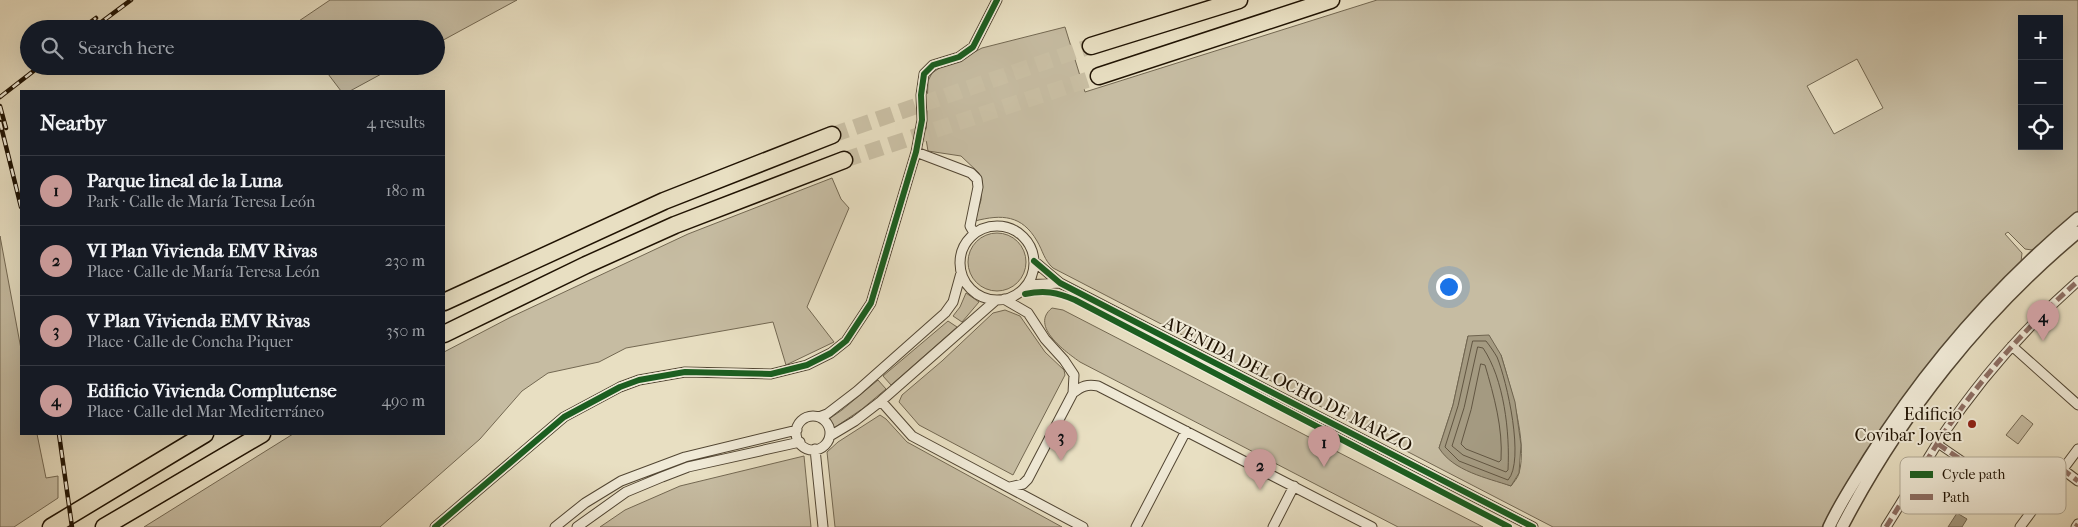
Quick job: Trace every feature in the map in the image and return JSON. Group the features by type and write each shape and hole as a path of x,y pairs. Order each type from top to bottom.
{"highway":[{"path":"1091,46 1239,0"},
{"path":"1100,76 1331,0"},
{"path":"445,302 664,201 832,135"},
{"path":"445,334 586,265 675,225 844,160"},
{"path":"51,527 203,435"},
{"path":"104,527 260,435"}],"street":[{"path":"435,527 564,417 620,387 640,380 685,372 771,374 807,365 846,341 871,303 916,152 922,120 921,96 924,74 933,65 958,57 973,47 997,0"},
{"path":"916,152 971,174 977,179 978,187 970,226 974,233"},
{"path":"1829,527 1856,479 1897,415 1947,350 2013,276 2078,218"},
{"path":"796,430 800,442 807,448 815,449 825,445 830,436 855,421 881,401 1000,300 1019,292 1027,285 1032,275 1034,261 1031,248 1027,240 1014,230 998,225 989,226 974,233 966,241 961,251 959,262 961,273 968,287 988,299 1000,300 1028,313 1045,339 1072,369 1074,375 1073,393 1028,479 1022,484 1010,487"},
{"path":"1842,527 1884,453 1930,387 1988,318 2038,267 2078,232"},
{"name":"AVENIDA DEL OCHO DE MARZO","path":"1034,261 1060,283 1533,527"},
{"path":"555,527 585,503 621,481 685,457 796,430 805,418 819,417 827,414 857,391 945,313 952,302 961,273"},
{"path":"1930,457 1980,385 2012,346 2078,281"},
{"path":"1027,285 1060,283"},
{"path":"2012,346 2078,405"},
{"path":"1073,393 1081,387 1090,384 1098,386 1372,527"},
{"path":"881,401 912,436 1083,527"},
{"path":"819,417 827,423 830,436"},
{"path":"1136,527 1186,431"},
{"path":"577,527 626,492 662,477 697,465 800,442"},
{"path":"1938,444 1957,457"},
{"path":"815,449 823,527"},
{"path":"2066,464 2078,449"},
{"path":"2066,472 2078,481"},
{"path":"1028,479 1028,494 1031,500"},
{"path":"1273,527 1294,486"},
{"path":"1886,527 1900,505"},
{"path":"2020,527 2029,514"}],"shaded area":[{"path":"330,0 517,0 445,39 445,20 300,20"},
{"path":"1377,0 2078,0 2078,211 2032,250 2025,249 2008,232 2005,234 2022,253 2021,262 1976,308 1942,348 1832,509 1822,527 1553,527 1053,268 1031,232 1018,221 1003,217 975,221 981,200 982,181 979,173 961,156 928,151 926,139 928,81 932,73 944,65 955,62 982,48 1065,27 1085,92","holes":["1857,59 1883,108 1834,134 1807,86","1468,336 1501,355 1509,382 1517,414 1521,446 1519,473 1511,486 1457,465 1439,448 1453,405"]},
{"path":"329,75 379,75 352,90 340,90"},
{"path":"832,178 841,199 849,208 807,307 834,342 786,365 773,322 626,348 599,362 548,373 522,391 480,439 380,527 144,527 291,435 445,435 445,351 511,317 688,234"},
{"path":"991,233 1003,233 1018,241 1026,256 1026,268 1018,283 1003,291 991,291 976,283 968,268 968,256 976,241"},
{"path":"0,236 20,344 20,435 37,435 46,478 58,476 58,498 14,527 0,527"},
{"path":"966,293 979,302 962,322 953,316 960,307"},
{"path":"1052,308 1063,310 1483,527 1398,527 1080,362 1066,352 1047,330 1045,323 1046,315"},
{"path":"1005,310 1020,316 1045,352 1064,370 1065,375 1013,475 919,425 899,402 902,395 942,361 993,313"},
{"path":"948,321 957,327 891,385 883,376"},
{"path":"878,380 886,389 862,409 834,428 829,419"},
{"path":"880,415 907,442 1062,527 835,527 827,452 838,442"},
{"path":"2022,415 2033,424 2018,444 2006,435"},
{"path":"804,456 811,527 600,527 625,510 680,486"}],"water":[{"path":"1489,335 1501,355 1515,402 1521,445 1519,473 1511,486 1471,473 1453,463 1439,448 1453,405 1468,336"},
{"path":"1956,514 1967,519 1962,527 1948,527"}],"tunnel":[{"path":"832,135 1091,46"},
{"path":"844,160 1099,76"}],"railway":[{"path":"104,20 131,0"},
{"path":"0,97 28,75"},
{"path":"0,106 6,128"},
{"path":"0,122 20,203"},
{"path":"59,435 72,527"}],"marked path":[{"path":"1929,457 1942,436 1988,374 2041,316 2078,281"},
{"path":"1938,444 1957,457"},
{"path":"2066,472 2078,481"},
{"path":"1886,527 1900,504"}],"cycle path":[{"path":"435,527 564,417 620,387 639,380 685,372 771,374 807,365 831,353 846,341 871,303 916,152 922,120 921,95 924,74 933,65 959,57 973,47 997,0"},
{"path":"1034,261 1060,283 1533,527"},
{"path":"1025,294 1050,292 1075,300 1509,527"}],"place":[{"name":"Edificio Vivienda Complutense","path":"2043,341"},
{"name":"Edificio Covibar Joven","path":"1972,424"},
{"name":"V Plan Vivienda EMV Rivas","path":"1061,461"},
{"name":"Parque lineal de la Luna","path":"1324,467"},
{"name":"VI Plan Vivienda EMV Rivas","path":"1260,490"}]}
